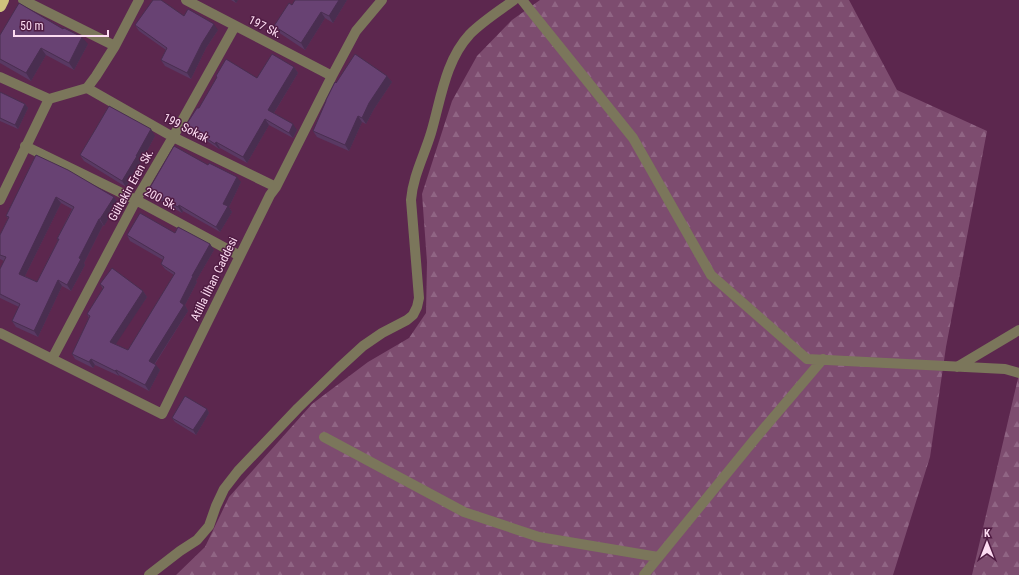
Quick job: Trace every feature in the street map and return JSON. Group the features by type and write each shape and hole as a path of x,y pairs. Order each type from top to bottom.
{"highway":[{"path":"0,6 3,0"}],"street":[{"path":"23,0 115,46"},
{"path":"0,77 49,99 86,88 96,76 115,46 139,0"},
{"name":"197 Sk.","path":"186,0 332,76"},
{"name":"Atilla İlhan Caddesi","path":"0,333 162,414 270,195 276,187 332,76 356,31 382,0"},
{"path":"150,575 180,551 197,540 209,526 224,489 238,471 298,408 363,346 382,333 401,324 413,314 417,307 419,298 410,200 416,172 423,157 431,132 441,92 456,56 469,35 477,27 514,0"},
{"path":"522,0 634,138 711,275 807,359 1005,370 1019,373"},
{"name":"Gültekin Eren Sk.","path":"52,359 136,200 235,26"},
{"name":"199 Sokak","path":"86,88 173,136 276,187"},
{"path":"0,200 49,99"},
{"name":"200 Sk.","path":"25,146 136,200 240,256"},
{"path":"957,367 1019,330"},
{"path":"644,575 754,440 823,359"},
{"path":"324,437 464,512 539,537 658,558"}],"green space":[{"path":"540,0 849,0 897,90 987,131 946,347 930,457 893,575 176,575 205,547 229,497 312,404 368,362 409,338 426,313 427,262 422,194 452,101 477,56 512,20"},
{"path":"1019,374 1019,575 972,575"}],"building":[{"path":"153,0 161,0 184,16 188,9 214,24 202,43 187,73 161,60 167,48 135,25"},
{"path":"295,0 339,0 329,16 321,12 301,43 274,26 289,3 292,5"},
{"path":"19,3 63,29 64,28 82,37 69,63 41,48 26,73 0,59 0,35"},
{"path":"272,54 294,67 268,110 293,124 289,133 265,119 243,157 216,142 215,144 186,125 197,108 199,108 226,59 257,78"},
{"path":"355,54 387,76 369,103 362,118 358,116 345,145 313,131 335,82 336,83"},
{"path":"0,92 25,104 15,125 0,118"},
{"path":"109,106 151,129 122,181 80,155"},
{"path":"174,146 208,165 209,163 237,177 223,204 228,206 216,227 179,205 178,207 148,191"},
{"path":"36,155 68,170 114,197 99,219 79,258 81,259 67,285 58,280 34,331 12,321 20,304 0,294 0,269 6,257 0,255 0,235 9,217 6,216","holes":["56,197 74,207 37,282 19,274"]},
{"path":"140,213 175,233 178,227 210,244 192,276 180,302 184,305 149,361 156,365 145,385 91,359 89,362 72,354 90,316 87,314 104,287 100,284 112,268 143,291 110,342 128,350 175,273 161,264 164,257 127,235"},
{"path":"185,396 207,409 193,430 172,418"}]}
